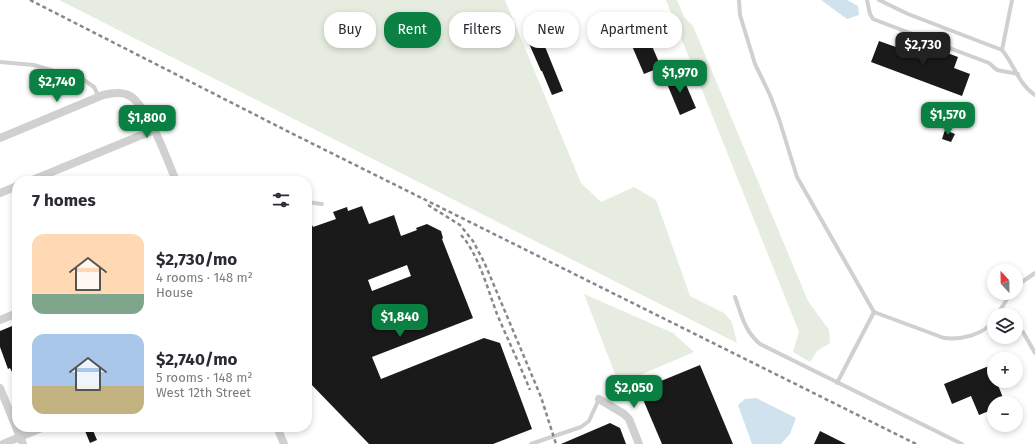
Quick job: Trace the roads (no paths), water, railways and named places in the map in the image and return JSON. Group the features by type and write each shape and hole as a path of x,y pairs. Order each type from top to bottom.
{"street":[{"path":"0,138 99,97 111,93 120,93 129,95 138,103 154,130 174,176"},
{"path":"42,176 154,130"},
{"path":"0,193 12,188"},
{"path":"0,320 12,315"},
{"path":"0,388 12,416"},
{"path":"600,399 624,414 629,419 639,444"},
{"path":"3,444 22,440 36,432"},
{"path":"279,432 284,444"}],"lane":[{"path":"738,0 740,15 755,64 770,95 779,119 797,177 874,312 944,338 964,338 975,334 987,327"},
{"path":"867,0 870,14 873,19 989,63 997,70 1018,74"},
{"path":"879,0 908,14 1002,50 1008,57 1025,87 1035,95"},
{"path":"1002,50 1012,0"},
{"path":"0,62 34,65 84,80 94,87 99,97"},
{"path":"312,203 322,204"},
{"path":"1023,281 1035,273"},
{"path":"735,297 746,327 751,336 760,344 962,444"},
{"path":"837,383 874,312"},
{"path":"1023,332 1035,353"},
{"path":"531,444 586,424 600,399"}],"water":[{"path":"821,0 847,0 858,6 859,15 847,19"},
{"path":"756,398 796,418 790,434 781,444 752,444 738,405 745,399"}],"railway":[{"path":"30,0 291,133 916,444"},
{"path":"428,205 460,225 473,241 485,264 541,397 556,444"},
{"path":"461,235 473,252 497,314 530,390"}]}
